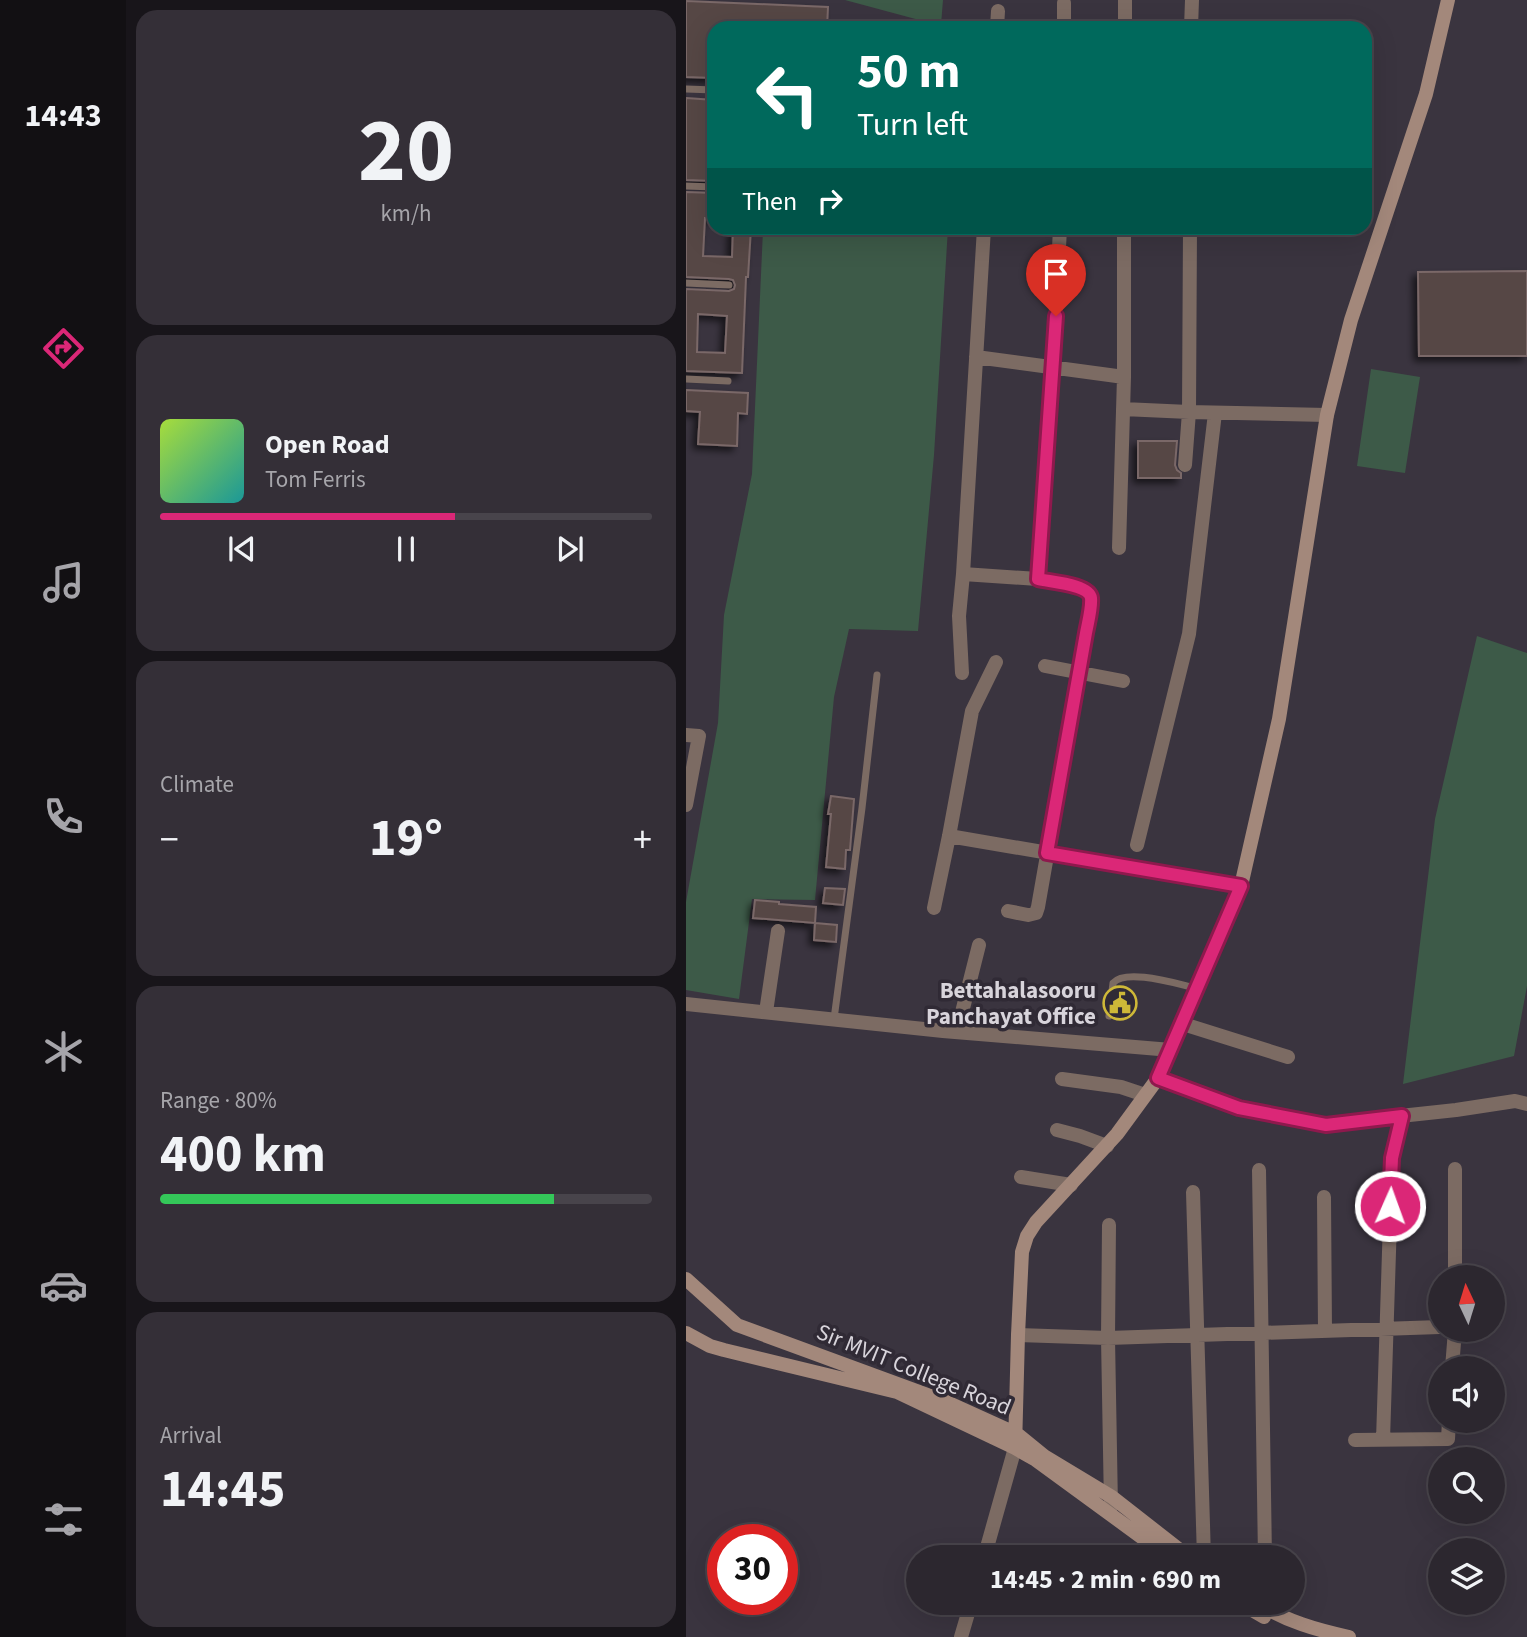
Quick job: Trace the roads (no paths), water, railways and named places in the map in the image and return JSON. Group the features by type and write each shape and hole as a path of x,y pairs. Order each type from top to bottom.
{"street":[{"path":"1125,0 1125,21"},
{"path":"1191,21 1192,0"},
{"path":"988,1545 1016,1441 1022,1252 1027,1236 1036,1222 1117,1134 1158,1078 1241,886 1279,719 1327,415 1351,320 1426,94 1448,0"},
{"path":"1064,3 1064,21"},
{"path":"997,21 998,11"},
{"path":"962,673 959,616 984,235"},
{"path":"1038,579 1060,235"},
{"path":"1119,548 1124,409 1124,235"},
{"path":"1185,466 1189,412 1190,235"},
{"path":"976,357 1124,377"},
{"path":"1124,409 1327,415"},
{"path":"1137,845 1189,634 1215,413"},
{"path":"963,574 1038,579 1082,587 1091,597 1038,907 1036,913 1028,915 1008,911"},
{"path":"934,908 971,711 996,662"},
{"path":"1045,666 1123,681"},
{"path":"686,734 699,736 686,805"},
{"path":"949,836 1241,886"},
{"path":"766,1012 778,931"},
{"path":"957,1032 979,945"},
{"path":"686,1004 957,1032 1171,1050"},
{"path":"1181,1023 1289,1057"},
{"path":"1158,1078 1239,1108 1326,1125 1456,1111 1514,1101 1527,1104"},
{"path":"1062,1079 1121,1087 1145,1095"},
{"path":"1383,1440 1392,1158 1402,1116"},
{"path":"1057,1130 1107,1146"},
{"path":"1455,1169 1455,1265"},
{"path":"1259,1170 1265,1545"},
{"path":"1021,1177 1071,1185"},
{"path":"1192,1192 1204,1545"},
{"path":"1324,1197 1325,1331"},
{"path":"1110,1225 1108,1338 1112,1514"},
{"name":"Sir MVIT College Road","path":"686,1279 737,1325 944,1401 1111,1496 1173,1545"},
{"path":"1018,1335 1108,1338 1428,1327"},
{"name":"Sir MVIT College Road","path":"686,1333 724,1350 897,1392 1016,1441 1153,1545"},
{"path":"1355,1440 1448,1439 1448,1433"},
{"path":"961,1637 967,1615"},
{"path":"1276,1615 1315,1637"},
{"path":"1276,1615 1349,1637"}],"lane":[{"path":"686,89 707,90"},
{"path":"686,186 707,187"},
{"path":"686,283 729,285"},
{"path":"686,379 728,381"},
{"path":"834,1019 877,675"},
{"path":"1109,1016 1113,983 1121,977 1137,977 1196,988"}],"place":[{"name":"Bettahalasooru Panchayat Office","path":"1120,1003"}]}
